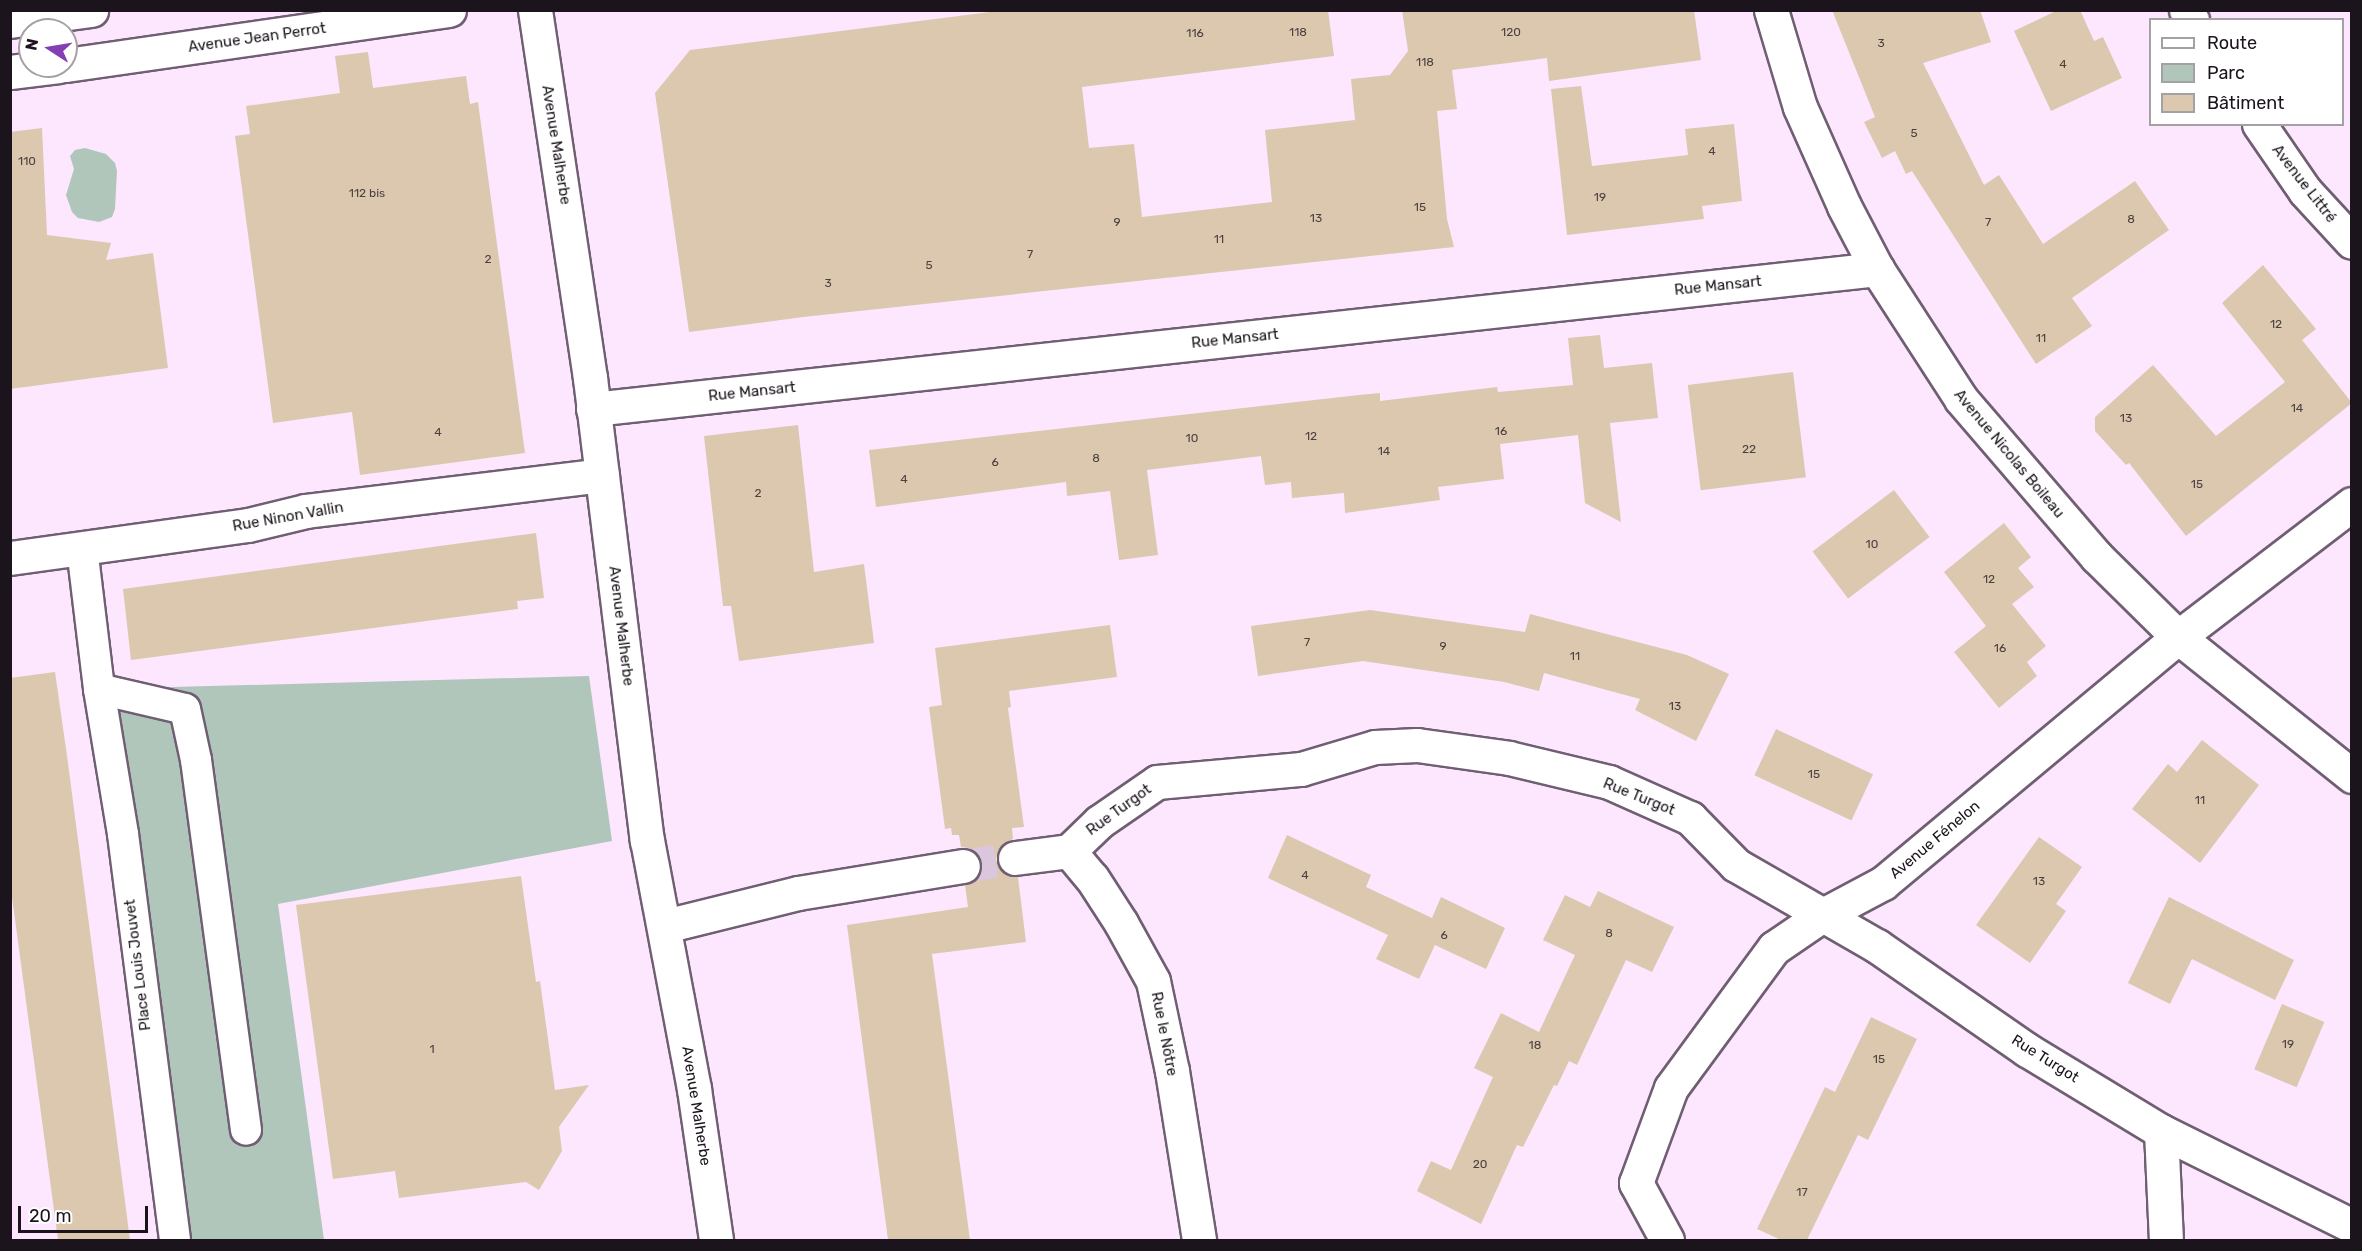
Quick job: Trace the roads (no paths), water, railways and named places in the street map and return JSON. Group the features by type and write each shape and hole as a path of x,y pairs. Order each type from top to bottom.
{"street":[{"path":"10,21 91,10"},
{"name":"Avenue Jean Perrot","path":"78,63 449,10"},
{"name":"Avenue Malherbe","path":"535,10 553,118 602,475 647,840 694,1089 716,1240"},
{"name":"Avenue Nicolas Boileau","path":"1771,10 1800,107 1844,206 1877,269 1961,399 2097,557 2178,637 2352,776"},
{"name":"Avenue Littré","path":"2260,126 2305,190 2352,242"},
{"name":"Rue Mansart","path":"593,409 1877,269"},
{"name":"Rue Ninon Vallin","path":"10,558 248,525 306,511 602,475"},
{"name":"Avenue Fénelon","path":"1667,1240 1636,1183 1671,1088 1774,948 1821,916 1883,883 2178,637 2352,504"},
{"name":"Place Louis Jouvet","path":"82,548 99,689 123,834 139,975 175,1240"},
{"path":"99,689 185,709 196,760 246,1130"},
{"name":"Rue Turgot","path":"1069,851 1099,822 1157,782 1301,769 1375,747 1418,745 1509,758 1609,782 1690,818 1736,865 1821,916 1877,946 2027,1050 2162,1131 2352,1226"},
{"path":"1016,858 1069,851"},
{"name":"Rue le Nôtre","path":"1069,851 1092,878 1122,923 1153,981 1172,1071 1199,1240"},
{"path":"665,926 798,893 963,866"},
{"path":"2162,1131 2166,1240"}],"tunnel":[{"path":"963,866 1015,858"}]}
